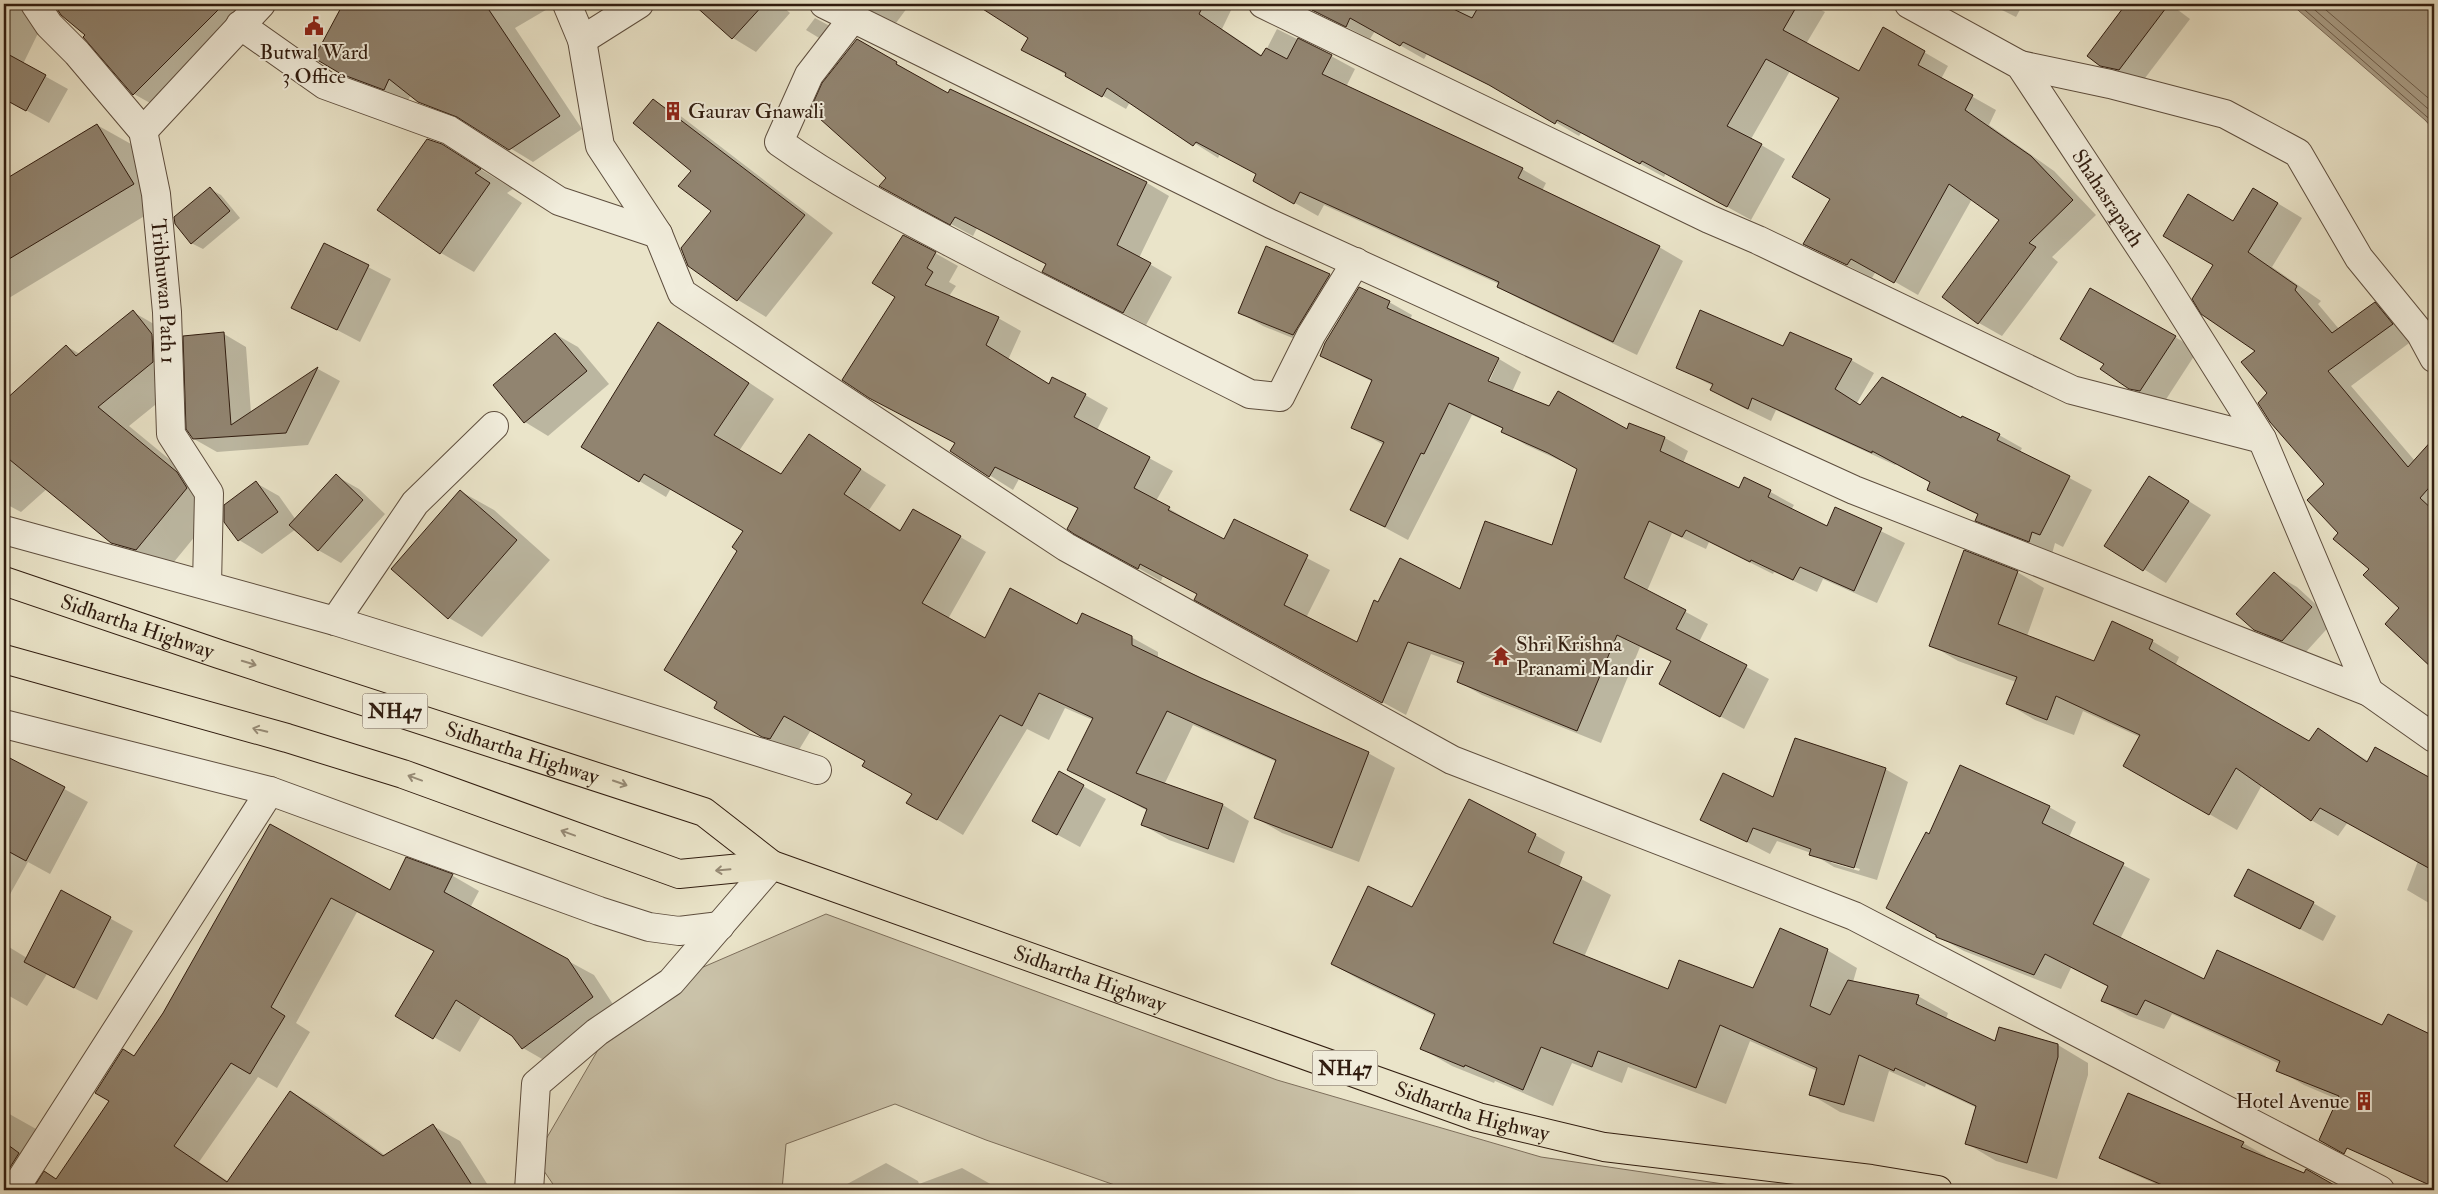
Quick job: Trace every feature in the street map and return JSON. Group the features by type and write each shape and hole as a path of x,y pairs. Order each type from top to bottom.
{"highway":[{"name":"Sidhartha Highway","path":"4,581 219,654 704,812 772,865 1478,1117 1604,1147 1870,1179 1938,1190"},
{"name":"Sidhartha Highway","path":"4,659 287,738 403,774 679,874 772,865"}],"street":[{"path":"35,4 49,25 77,54 143,131 261,4"},
{"path":"567,4 582,40 600,146 658,234 682,293 1066,547 1452,760 1854,916 2380,1190"},
{"path":"582,40 639,4"},
{"path":"824,4 1263,220 1854,490 2369,692 2434,738"},
{"path":"1263,4 1700,215 1758,240 2072,390 2262,440"},
{"name":"Shahasrapath","path":"1909,4 2020,65 2153,266 2262,440 2369,692"},
{"path":"853,18 809,75 779,142 814,167 898,214 1049,294 1250,394 1280,397 1311,335 1356,262"},
{"path":"240,25 325,85 449,130 559,201 658,234"},
{"path":"2020,65 2110,84 2225,114 2298,153 2359,258 2421,334 2434,358"},
{"name":"Tribhuwan Path 1","path":"143,131 156,194 162,253 169,356 171,434 209,493 208,585"},
{"path":"335,621 415,503 494,426"},
{"path":"4,530 335,621 817,770"},
{"path":"4,724 270,791 599,912 640,924 679,931 720,926"},
{"path":"14,1190 270,791"},
{"path":"529,1190 536,1084 597,1032 671,982 772,865"}],"shaded area":[{"path":"826,914 1277,1080 1541,1157 1764,1190 1129,1190 986,1140 895,1104 786,1144 782,1190 557,1190 535,1158 602,1043 701,968"}],"water":[{"path":"2291,4 2434,4 2434,130 2425,120"}],"building":[{"path":"54,4 224,4 133,95 83,37 85,35 61,15"},
{"path":"343,4 485,4 560,116 509,150 457,117 418,102 389,79 384,90 341,74 314,58"},
{"path":"693,4 764,4 732,39"},
{"path":"975,4 1204,4 1199,14 1261,56 1266,48 1287,59 1298,38 1332,55 1322,74 1523,168 1518,178 1660,246 1613,342 1497,287 1499,282 1300,192 1294,204 1253,181 1256,174 1196,142 1193,146 1107,88 1102,97 1065,76 1066,73 1021,50 1028,38"},
{"path":"1315,4 1443,4 1472,18 1480,4 1798,4 1783,30 1859,71 1883,27 1925,51 1918,65 1973,95 1965,110 2031,156 2073,200 2029,243 2036,247 1978,324 1942,297 1999,220 1949,184 1894,283 1851,259 1847,265 1803,244 1830,199 1792,177 1839,98 1766,59 1727,126 1762,144 1727,207 1642,161 1640,164 1557,120 1555,124 1489,85 1403,42 1400,46 1350,18 1346,27 1312,10"},
{"path":"2126,4 2169,4 2119,70 2100,66 2087,56"},
{"path":"857,39 897,62 896,64 948,93 950,89 1147,182 1117,245 1151,263 1123,313 1042,272 1046,264 955,217 950,225 879,186 886,178 810,110 822,83"},
{"path":"4,52 46,75 26,111 4,99"},
{"path":"653,99 805,215 737,301 688,266 681,248 711,211 678,186 691,171 633,123"},
{"path":"97,124 134,184 4,262 4,180"},
{"path":"427,139 442,144 481,169 475,173 490,183 440,254 377,210"},
{"path":"210,187 230,211 191,244 175,224 174,217"},
{"path":"2253,188 2278,203 2248,252 2297,286 2295,290 2332,333 2375,302 2393,324 2328,371 2408,467 2434,438 2434,482 2420,498 2434,511 2434,670 2385,624 2399,608 2363,575 2369,569 2333,539 2338,533 2307,500 2324,484 2270,422 2258,403 2267,393 2241,362 2255,351 2201,314 2192,299 2213,265 2163,236 2188,194 2233,221"},
{"path":"903,235 936,252 927,268 933,272 925,285 999,317 986,345 1049,384 1052,377 1086,394 1074,417 1150,457 1134,488 1170,507 1168,510 1224,539 1234,519 1308,555 1284,605 1357,642 1374,600 1378,602 1400,558 1460,589 1485,521 1552,545 1577,469 1548,453 1501,432 1503,428 1449,403 1424,454 1421,453 1385,527 1350,510 1384,442 1351,428 1372,380 1320,356 1325,343 1359,287 1390,301 1387,308 1499,358 1488,381 1549,406 1558,391 1627,429 1629,423 1665,437 1660,451 1739,488 1744,477 1771,490 1768,497 1827,526 1835,507 1882,528 1854,591 1800,567 1793,580 1751,560 1750,562 1686,530 1682,537 1649,521 1624,578 1686,610 1676,629 1747,665 1720,717 1659,684 1671,661 1617,635 1577,731 1457,682 1464,662 1408,642 1382,703 1194,600 1197,594 1140,564 1138,569 1074,534 1067,529 1078,508 995,467 989,477 950,451 955,443 869,398 842,380 895,297 872,283"},
{"path":"324,243 369,265 337,330 291,308"},
{"path":"1266,246 1330,274 1293,335 1238,313"},
{"path":"2090,288 2176,336 2140,391 2129,389 2100,369 2104,364 2060,339"},
{"path":"133,310 152,334 153,362 98,407 177,472 187,488 136,550 111,543 4,455 4,401 66,345 76,356"},
{"path":"1700,310 1783,346 1790,332 1852,359 1835,389 1860,405 1882,377 1961,418 1962,416 2000,434 1997,440 2070,476 2040,535 2032,532 2029,542 1975,521 1978,514 1927,490 1930,482 1872,451 1872,453 1752,398 1748,409 1710,390 1713,384 1676,368"},
{"path":"658,322 749,383 714,435 781,474 809,434 861,469 844,494 900,531 913,509 961,536 922,603 985,638 1010,588 1077,624 1082,613 1132,636 1132,645 1201,678 1369,752 1332,848 1254,818 1276,760 1167,711 1136,773 1223,804 1208,849 1141,825 1147,809 1067,770 1093,718 1039,693 1022,726 1000,715 937,820 906,803 912,794 862,766 865,761 784,716 770,739 762,737 714,708 717,702 664,670 737,551 732,547 743,531 644,474 639,482 581,447"},
{"path":"224,332 231,425 318,367 286,433 193,439 186,429 183,336"},
{"path":"555,333 587,371 524,423 493,385"},
{"path":"336,474 363,500 318,551 289,525"},
{"path":"2149,476 2189,501 2143,571 2104,546"},
{"path":"256,481 278,512 238,541 224,522 224,505"},
{"path":"460,490 517,540 448,619 391,569"},
{"path":"1964,550 2018,571 1998,624 2094,661 2112,621 2153,640 2149,649 2309,741 2318,728 2367,762 2375,747 2434,780 2434,871 2320,808 2311,821 2236,768 2209,815 2123,766 2140,735 2056,696 2047,720 2006,704 2017,677 1929,646"},
{"path":"2274,572 2312,607 2282,641 2254,630 2236,614"},
{"path":"1795,738 1886,768 1854,868 1809,855 1811,849 1753,828 1747,842 1700,820 1723,773 1773,797"},
{"path":"4,755 65,787 26,861 4,849"},
{"path":"1960,765 2050,806 2042,823 2124,863 2093,924 2204,979 2217,950 2382,1025 2388,1014 2434,1036 2434,1187 2347,1148 2344,1154 2319,1140 2339,1096 2276,1071 2280,1061 2145,1000 2137,1015 2101,1001 2108,986 2045,954 2034,975 1936,937 1936,935 1886,908 1926,832 1929,834"},
{"path":"1059,771 1084,785 1057,835 1032,821"},
{"path":"1469,799 1536,834 1528,852 1582,877 1553,943 1668,989 1679,960 1753,988 1780,928 1828,949 1810,1006 1830,1015 1848,980 1919,995 1916,1004 1995,1041 1999,1027 2058,1044 2058,1057 2027,1163 1965,1144 1976,1106 1895,1068 1894,1071 1859,1055 1844,1105 1809,1095 1817,1068 1720,1025 1696,1088 1598,1051 1592,1067 1541,1047 1523,1090 1465,1065 1464,1067 1420,1049 1435,1014 1331,964 1368,886 1412,907"},
{"path":"270,824 390,890 406,857 453,874 444,892 568,959 593,997 522,1049 512,1036 456,1000 433,1039 395,1016 434,951 331,898 271,1007 285,1016 250,1074 231,1063 174,1146 227,1182 290,1091 383,1156 433,1124 475,1190 32,1190 44,1171 56,1179 109,1101 95,1093 123,1049 134,1056 163,1013"},
{"path":"2248,869 2314,902 2300,929 2234,896"},
{"path":"61,890 111,917 74,988 24,962"},
{"path":"2128,1093 2244,1142 2241,1147 2304,1173 2306,1169 2343,1190 2174,1190 2099,1158"},
{"path":"4,1142 19,1153 4,1177"}],"place":[{"name":"Butwal Ward 3 Office","path":"314,26"},
{"name":"Gaurav Gnawali","path":"673,111"},
{"name":"Shri Krishna Pranami Mandir","path":"1501,656"},
{"name":"Hotel Avenue","path":"2364,1101"}]}
